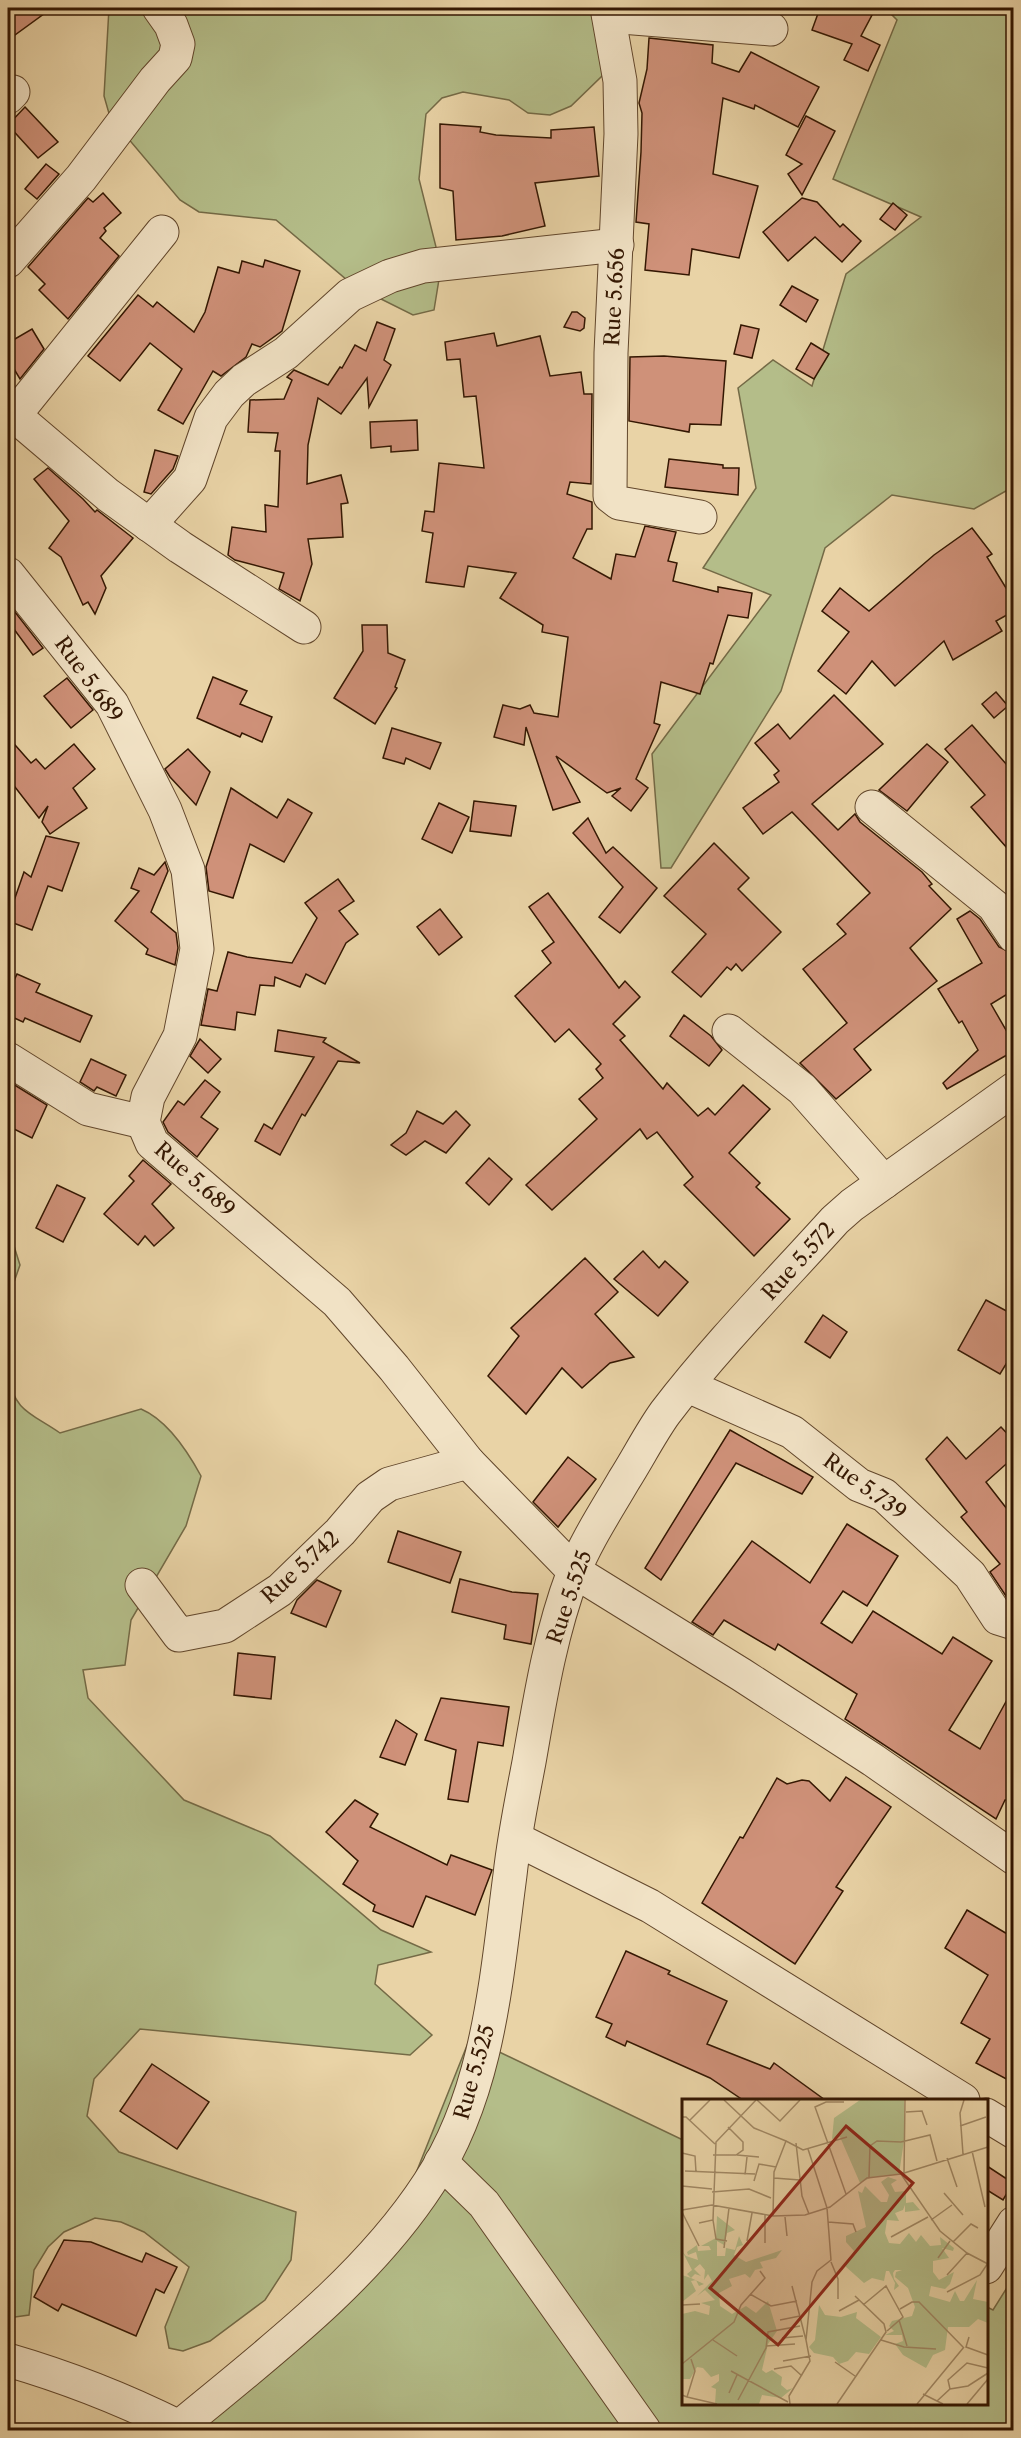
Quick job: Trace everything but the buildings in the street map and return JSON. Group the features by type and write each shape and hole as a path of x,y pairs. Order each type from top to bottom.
{"street":[{"path":"8,261 81,178 174,58 177,44 171,25 159,8"},
{"path":"608,12 771,29"},
{"name":"Rue 5.656","path":"608,12 620,81 621,171 611,353 610,496 619,502 700,517"},
{"path":"162,232 10,413 108,495 149,525 304,627"},
{"path":"149,525 190,479 211,418 229,394 244,380 286,353 350,295 390,276 423,266 617,245"},
{"name":"Rue 5.689","path":"8,574 112,704 165,810 188,870 197,949 180,1036 148,1096 143,1122 152,1143 337,1302 394,1368 468,1462 574,1571 742,1675 873,1760 1014,1858"},
{"path":"872,807 994,906 1014,936"},
{"path":"729,1031 802,1089 884,1182"},
{"path":"8,1059 88,1109 143,1122"},
{"name":"Rue 5.572","path":"626,1477 664,1415 721,1345 835,1220 884,1182 1008,1102"},
{"name":"Rue 5.739","path":"688,1386 792,1432 859,1485 884,1495 970,1575 998,1618 1014,1623"},
{"name":"Rue 5.742","path":"142,1585 179,1635 225,1626 280,1590 340,1532 370,1497 380,1490 389,1484 468,1462"},
{"name":"Rue 5.525","path":"8,2360 112,2394 178,2429 337,2291 396,2227 429,2183 471,2097 486,2041 541,1688 561,1609 574,1571 591,1534 626,1477"},
{"path":"516,1839 650,1906 961,2099"},
{"path":"988,2116 1014,2132"},
{"path":"441,2162 484,2204 644,2430"},
{"path":"988,2265 1014,2223"}],"green space":[{"path":"109,8 620,8 603,75 571,106 550,115 528,113 509,100 463,92 442,98 426,114 419,179 441,267 434,310 413,315 353,285 276,220 199,212 180,200 110,117 104,96"},
{"path":"885,8 1013,8 1013,487 974,509 892,495 825,548 781,691 671,868 661,868 652,754 771,595 703,568 756,488 738,388 773,360 812,386 846,274 921,217 833,179 897,20"},
{"path":"8,1227 20,1265 8,1299"},
{"path":"8,1376 11,1388 20,1405 60,1433 141,1409 151,1414 183,1447 201,1476 186,1526 131,1620 125,1665 83,1670 88,1698 184,1800 270,1836 381,1930 431,1952 378,1965 375,1984 432,2035 410,2055 140,2029 94,2079 87,2116 119,2152 296,2212 291,2260 265,2300 210,2341 183,2351 169,2348 165,2327 189,2267 144,2232 121,2222 95,2218 64,2232 48,2247 34,2270 29,2315 8,2318"},
{"path":"470,2038 682,2140 682,2405 988,2405 988,2308 993,2310 1013,2278 1013,2430 202,2430 189,2409 303,2318 410,2188"}]}
